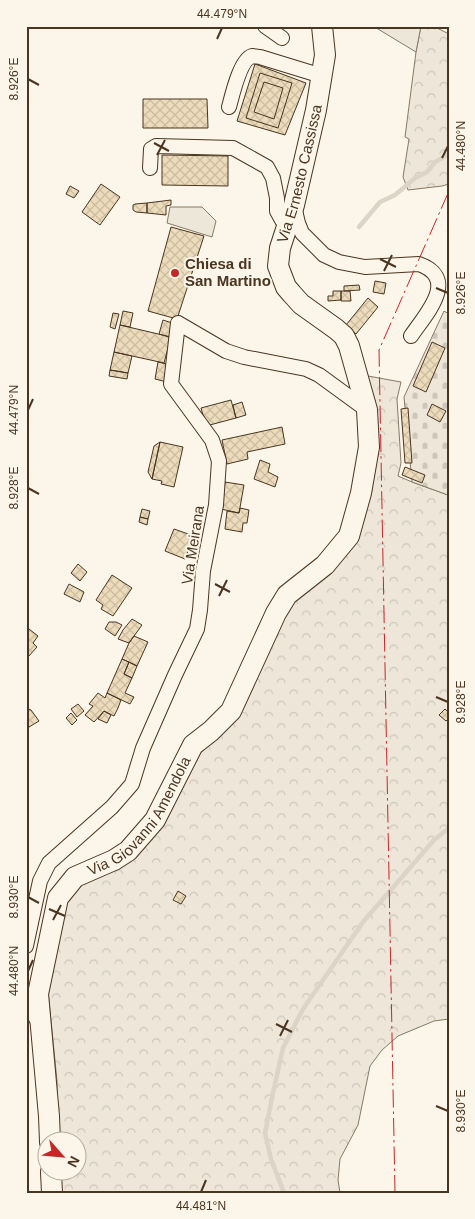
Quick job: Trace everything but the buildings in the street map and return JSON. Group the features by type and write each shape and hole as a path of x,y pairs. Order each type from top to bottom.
{"street":[{"path":"265,26 282,38"},
{"name":"Via Ernesto Cassissa","path":"322,26 325,55 316,110 294,205 280,248 278,266 286,287 301,304 344,336 349,346 367,410"},
{"path":"229,107 241,69 245,61 252,56 322,76"},
{"path":"150,168 151,149 156,146 233,148 267,167 273,178 277,198 277,211 287,225"},
{"path":"294,205 302,232 324,255 340,262 365,266 419,264 433,272 437,279 438,295 411,336"},
{"name":"Via Meirana","path":"26,946 40,881 49,863 112,807 132,784 143,748 197,630 203,571 216,505 219,461 212,440 171,384 178,323 226,351 244,357 313,372 367,410"},
{"name":"Via Giovanni Amendola","path":"49,1132 38,994 58,898 75,877 114,860 128,851 155,820 193,745 212,731 231,711 276,613 287,595 325,564 348,536 361,493 369,447 367,410"},
{"path":"26,1002 40,1024"}],"green space":[{"path":"421,26 433,26 449,34 449,184 408,190 403,177 409,139 405,137"},
{"path":"444,311 449,314 448,495 412,482 404,397"},
{"path":"368,376 401,382 397,399 401,463 398,476 449,494 449,1019 434,1021 398,1036 382,1050 370,1066 358,1125 340,1159 338,1180 340,1193 61,1193 60,1182 88,1182 88,1132 57,1132 57,1081 47,980 62,906 73,887 99,875 224,726 277,610 345,552 375,417"}],"shaded area":[{"path":"373,26 421,26 416,52"},
{"path":"170,207 202,207 216,221 212,237 167,223"}],"waterway":[{"path":"359,227 380,202 395,195 415,178 427,172 435,162 449,154"},
{"path":"284,1193 271,1159 265,1133 283,1048 303,1009 363,922 434,840 449,828"}],"power":[{"path":"395,1193 379,350 449,191"}],"place":[{"name":"Chiesa di San Martino","path":"175,273"}]}
